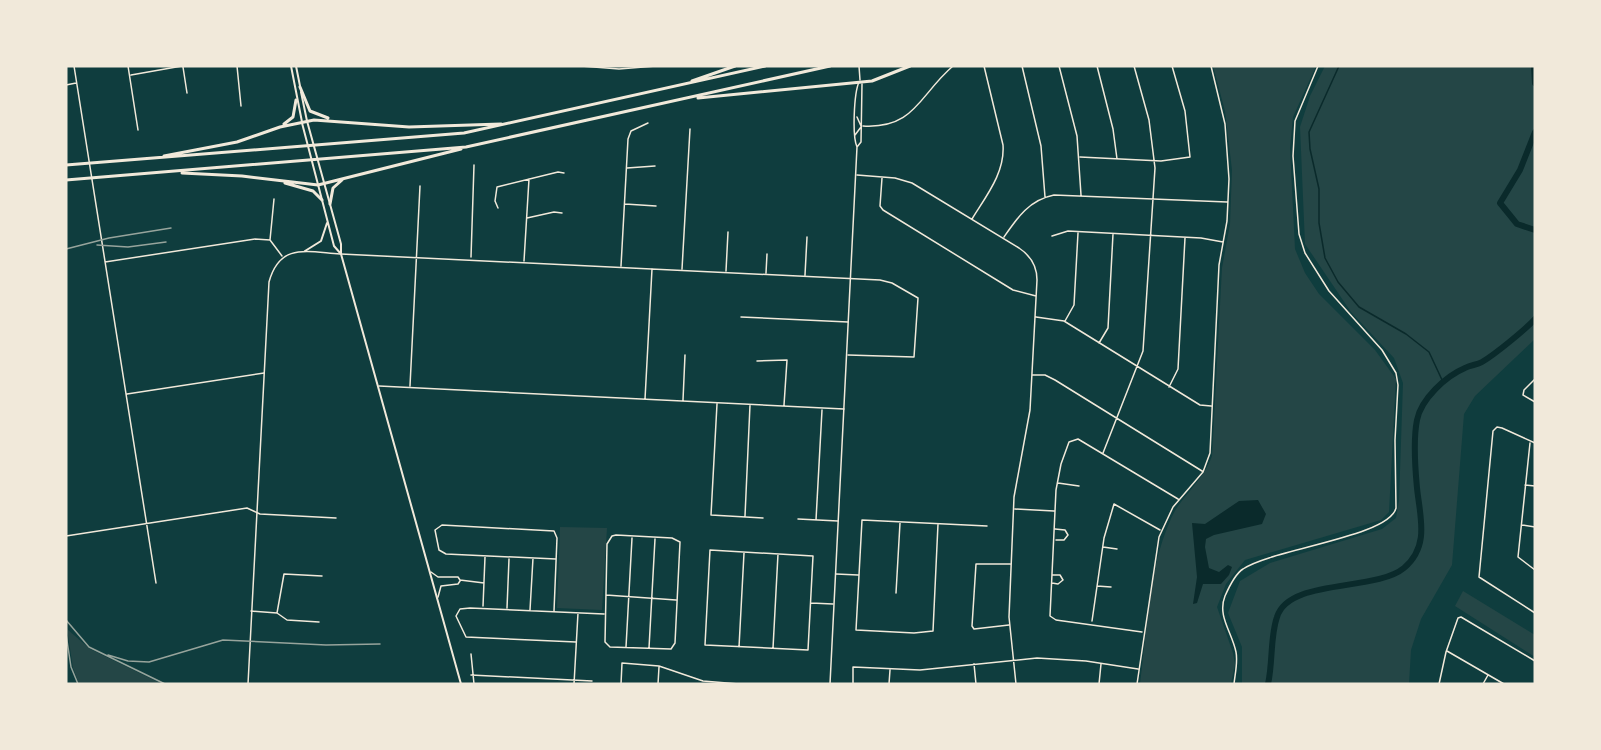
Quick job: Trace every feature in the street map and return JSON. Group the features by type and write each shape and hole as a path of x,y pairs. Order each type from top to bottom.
{"highway":[{"path":"688,83 700,76 735,66"},
{"path":"66,165 465,133 765,66"},
{"path":"159,173 229,174 318,185 466,147 830,66"},
{"path":"693,97 873,81 910,66"},
{"path":"300,87 312,113 342,121"},
{"path":"280,127 292,117 296,100"},
{"path":"148,159 237,142 280,127 304,122 342,121 409,127 508,124"},
{"path":"66,180 466,147"},
{"path":"330,204 333,188 345,178"},
{"path":"284,182 313,191 322,200"}],"main road":[{"path":"294,66 318,185 334,246 341,254"},
{"path":"294,66 296,100 330,204 341,254 462,684"},
{"path":"305,251 325,236 328,221"}],"street":[{"path":"74,66 156,584"},
{"path":"128,66 138,130"},
{"path":"130,75 182,66 187,93"},
{"path":"237,66 241,106"},
{"path":"581,66 656,66"},
{"path":"830,684 856,175 855,136 860,82 859,66"},
{"path":"862,126 883,127 900,121 953,66"},
{"path":"972,219 997,178 1004,158 984,66"},
{"path":"1022,66 1041,146 1045,197"},
{"path":"1059,66 1080,157 1081,195"},
{"path":"1097,66 1118,159"},
{"path":"1102,454 1143,351 1155,161 1149,120 1134,66"},
{"path":"1080,157 1155,161 1190,157 1186,120 1172,66"},
{"path":"1137,684 1154,556 1161,530 1178,499 1203,472 1210,453 1219,265 1228,202 1227,141 1211,66"},
{"path":"1234,684 1237,655 1223,618 1222,606 1237,575 1243,569 1268,556 1329,542 1381,524 1393,516 1396,508 1395,440 1398,385 1396,372 1389,358 1329,291 1305,253 1299,234 1293,156 1295,121 1318,66"},
{"path":"857,147 861,142 862,126 863,85 860,82"},
{"path":"66,85 76,83"},
{"path":"856,113 862,126"},
{"path":"621,267 626,168 631,131 648,123"},
{"path":"855,136 862,126"},
{"path":"682,270 690,129"},
{"path":"471,259 474,165"},
{"path":"626,168 655,166"},
{"path":"498,208 495,201 497,187 529,178 564,173"},
{"path":"856,175 912,183 1003,238 1033,261 1037,275 1030,410 1016,481 1011,564 1009,625 1016,684"},
{"path":"882,177 880,206 883,210 1012,290 1036,296"},
{"path":"524,262 529,178"},
{"path":"410,387 420,186"},
{"path":"1003,238 1022,212 1045,197 1081,195 1228,202"},
{"path":"274,199 270,240 282,256"},
{"path":"624,204 656,206"},
{"path":"526,218 554,212 562,213"},
{"path":"1052,236 1066,231 1185,237 1223,242"},
{"path":"726,272 728,232"},
{"path":"1065,322 1074,305 1078,232"},
{"path":"1099,343 1108,326 1113,234"},
{"path":"805,276 807,237"},
{"path":"1169,387 1178,369 1185,237"},
{"path":"105,262 255,239 270,240"},
{"path":"282,256 305,251 805,276 889,282 916,296 919,302 914,357 847,355"},
{"path":"766,274 767,254"},
{"path":"248,684 269,282 282,256"},
{"path":"645,399 652,269"},
{"path":"741,317 848,322"},
{"path":"1035,317 1065,322 1200,405 1212,406"},
{"path":"682,401 685,355"},
{"path":"757,361 787,360 784,406"},
{"path":"126,394 264,372"},
{"path":"1032,375 1047,376 1203,472"},
{"path":"1535,379 1524,390 1523,395 1535,402"},
{"path":"378,386 844,409"},
{"path":"717,403 711,515 763,518"},
{"path":"745,517 750,405"},
{"path":"816,520 822,408"},
{"path":"1535,443 1498,427 1493,431 1479,577 1535,614"},
{"path":"1144,632 1052,618 1050,613 1054,511 1061,464 1072,439 1078,439 1178,499"},
{"path":"1530,441 1518,559 1535,570"},
{"path":"1057,482 1079,486"},
{"path":"1524,485 1535,486"},
{"path":"1092,623 1102,547 1114,504 1161,530"},
{"path":"66,536 247,508 256,512 336,518"},
{"path":"1014,509 1054,511"},
{"path":"798,519 838,521"},
{"path":"938,524 933,631 914,633 856,630 862,520 987,526"},
{"path":"896,593 900,522"},
{"path":"554,611 556,559 556,533 552,530 442,525 436,527 435,533 442,553 556,559"},
{"path":"1521,525 1535,527"},
{"path":"1054,530 1065,530 1068,535 1064,540 1054,539"},
{"path":"615,535 655,538 672,538 680,542 675,643 670,649 610,647 605,642 604,614 609,540 615,535"},
{"path":"626,648 632,537"},
{"path":"649,649 655,538"},
{"path":"1102,547 1117,549"},
{"path":"710,550 778,554 813,556 808,651 705,645 710,550"},
{"path":"739,647 744,552"},
{"path":"773,649 778,554"},
{"path":"483,608 485,556"},
{"path":"507,609 509,557"},
{"path":"530,611 533,558"},
{"path":"1009,625 974,628 972,626 976,564 1011,564"},
{"path":"431,572 438,577 458,577 460,580 484,583"},
{"path":"836,574 859,575"},
{"path":"1051,583 1058,584 1063,580 1060,575 1052,574"},
{"path":"277,613 282,576 322,576"},
{"path":"438,597 441,586 458,584 460,580"},
{"path":"1096,585 1111,587"},
{"path":"605,595 678,600"},
{"path":"810,603 834,604"},
{"path":"576,642 466,637 456,618 460,609 483,608 604,614"},
{"path":"251,611 277,613 287,620 319,622"},
{"path":"574,684 578,613"},
{"path":"1439,684 1447,651 1458,618 1461,617 1535,661"},
{"path":"1447,651 1504,684"},
{"path":"471,654 471,675 474,684"},
{"path":"853,684 853,667 920,670 1037,658 1102,663 1139,669"},
{"path":"621,684 622,663 659,666 695,679 739,684"},
{"path":"1099,684 1102,663"},
{"path":"974,664 976,684"},
{"path":"658,684 659,666"},
{"path":"890,669 890,684"},
{"path":"1483,684 1488,674"},
{"path":"471,675 592,681"},
{"path":"695,679 695,684"}],"shaded area":[{"path":"1213,66 1316,66 1293,117 1290,148 1295,249 1305,273 1319,294 1375,350 1396,379 1389,512 1381,520 1245,560 1226,584 1217,607 1235,664 1231,684 1140,684 1149,601 1163,540 1174,512 1203,474 1212,456 1222,268 1230,224 1232,170 1225,111"},
{"path":"1325,66 1535,66 1535,339 1475,396 1464,414 1452,565 1421,619 1411,650 1409,684 1242,684 1242,647 1228,613 1240,581 1270,563 1382,529 1396,518 1399,501 1403,383 1394,358 1351,312 1305,244 1300,127 1310,96"},
{"path":"1258,500 1266,514 1262,524 1206,539 1205,547 1209,568 1219,572 1228,565 1232,567 1229,575 1221,584 1203,584 1197,603 1193,604 1197,577 1192,523 1205,524 1239,501"},
{"path":"560,527 607,528 602,610 557,608"},
{"path":"1463,591 1535,635 1535,657 1455,606"},
{"path":"67,629 90,649 162,684 79,684 73,668"}],"waterway":[{"path":"1339,66 1309,132 1310,149 1319,189 1319,223 1325,258 1338,282 1359,307 1406,334 1429,352 1443,382"},
{"path":"1534,66 1535,83"},
{"path":"1535,132 1520,170 1500,203 1517,224 1535,230"},
{"path":"1268,684 1275,625 1285,605 1298,596 1315,591 1391,575 1404,568 1412,559 1420,541 1421,531 1415,454 1419,412 1429,396 1443,382 1467,367 1487,359 1535,319"}],"railway":[{"path":"66,249 109,238 171,228"},
{"path":"97,245 128,247 166,242"},
{"path":"66,620 89,647 165,684"},
{"path":"66,634 71,667 78,684"},
{"path":"108,655 128,661 149,662 223,640 326,645 380,644"}]}
